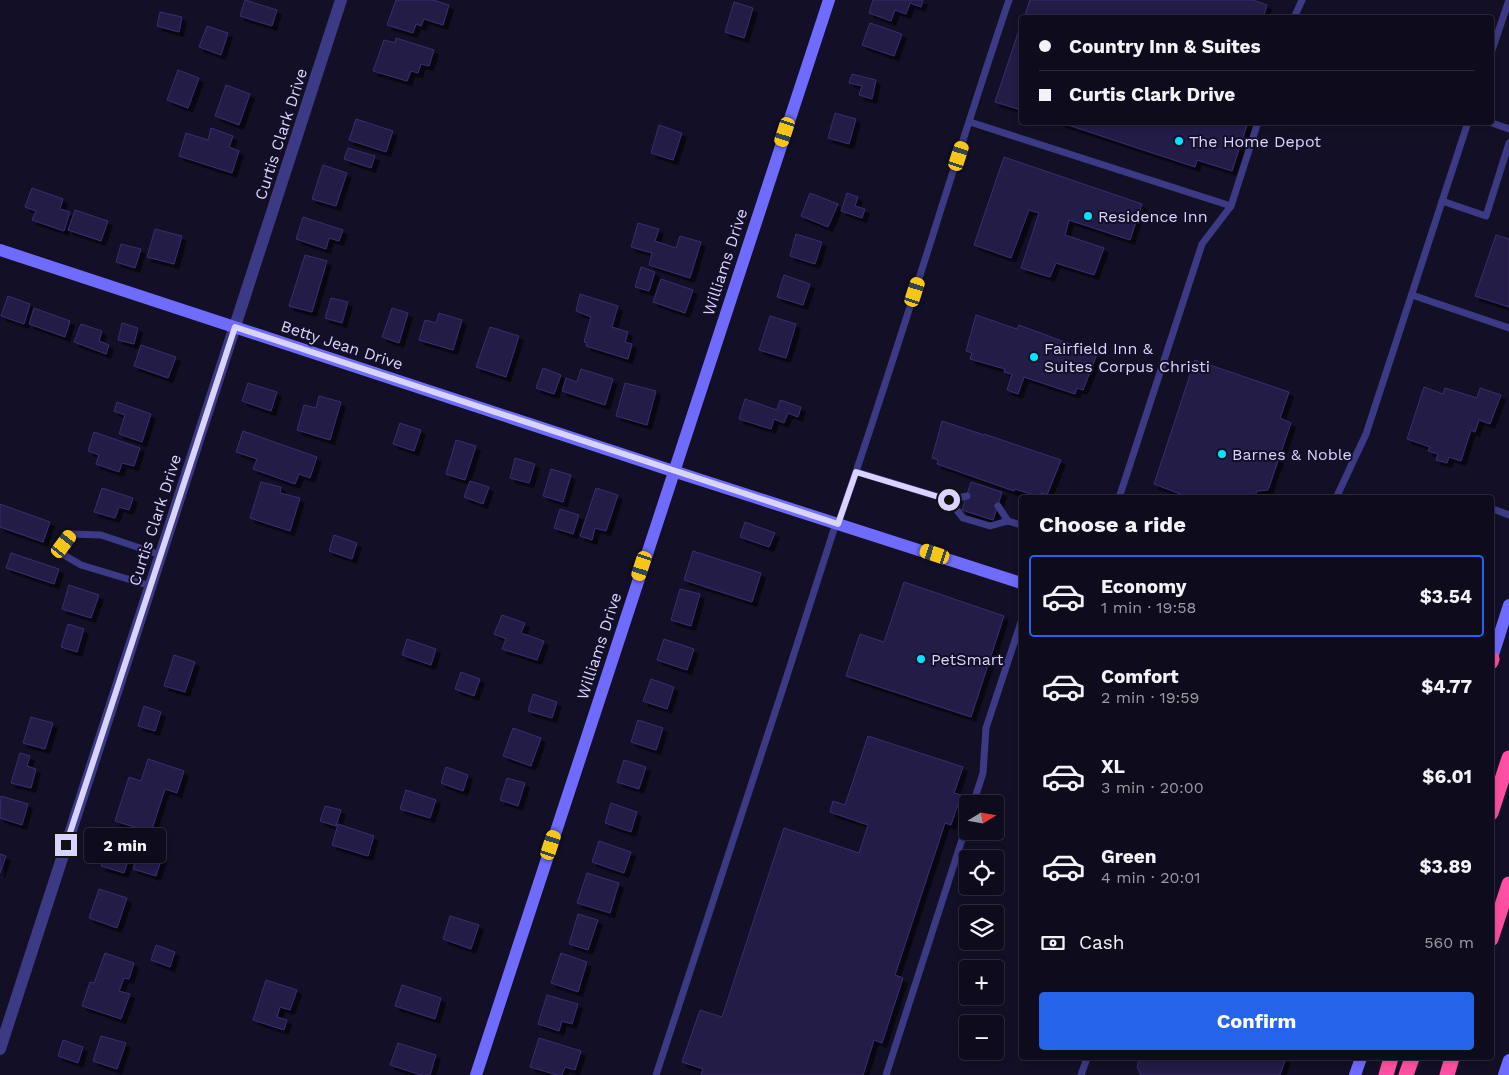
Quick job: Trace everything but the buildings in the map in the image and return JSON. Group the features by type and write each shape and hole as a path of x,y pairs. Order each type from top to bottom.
{"highway":[{"path":"1494,804 1509,758"},
{"path":"1494,930 1509,884"},
{"path":"1386,1075 1390,1060"},
{"path":"1406,1075 1411,1060"},
{"path":"1447,1075 1451,1060"}],"street":[{"name":"Curtis Clark Drive","path":"0,1049 341,0"},
{"name":"Williams Drive","path":"476,1075 829,0"},
{"name":"Betty Jean Drive","path":"0,250 1019,582"},
{"path":"1494,652 1509,605"},
{"path":"1355,1075 1360,1060"},
{"path":"1504,1075 1509,1060"}],"lane":[{"path":"656,1075 837,523 856,472 970,122 976,95 1009,0"},
{"path":"1295,15 1302,0"},
{"path":"1494,44 1509,0"},
{"path":"970,122 1231,206"},
{"path":"1494,124 1509,129"},
{"path":"1120,495 1202,244 1231,206 1257,125"},
{"path":"1337,495 1366,434 1467,125"},
{"path":"1442,201 1486,216 1509,143"},
{"path":"1412,295 1509,328"},
{"path":"856,472 949,500 966,496"},
{"path":"949,500 963,518 990,526 1008,521 1019,524"},
{"path":"998,506 1008,521"},
{"path":"1496,510 1509,515"},
{"path":"151,586 81,565 64,555 64,544 71,534 101,535 161,555"},
{"path":"976,795 983,773 986,728 1019,628"},
{"path":"886,1075 962,840"},
{"path":"1082,1075 1086,1060"}],"place":[{"name":"The Home Depot","path":"1179,141"},
{"name":"Residence Inn","path":"1088,216"},
{"name":"Fairfield Inn & Suites Corpus Christi","path":"1034,357"},
{"name":"Barnes & Noble","path":"1222,454"},
{"name":"PetSmart","path":"921,659"}],"route":[{"path":"66,845 235,327 838,524 856,472 949,500"}]}
